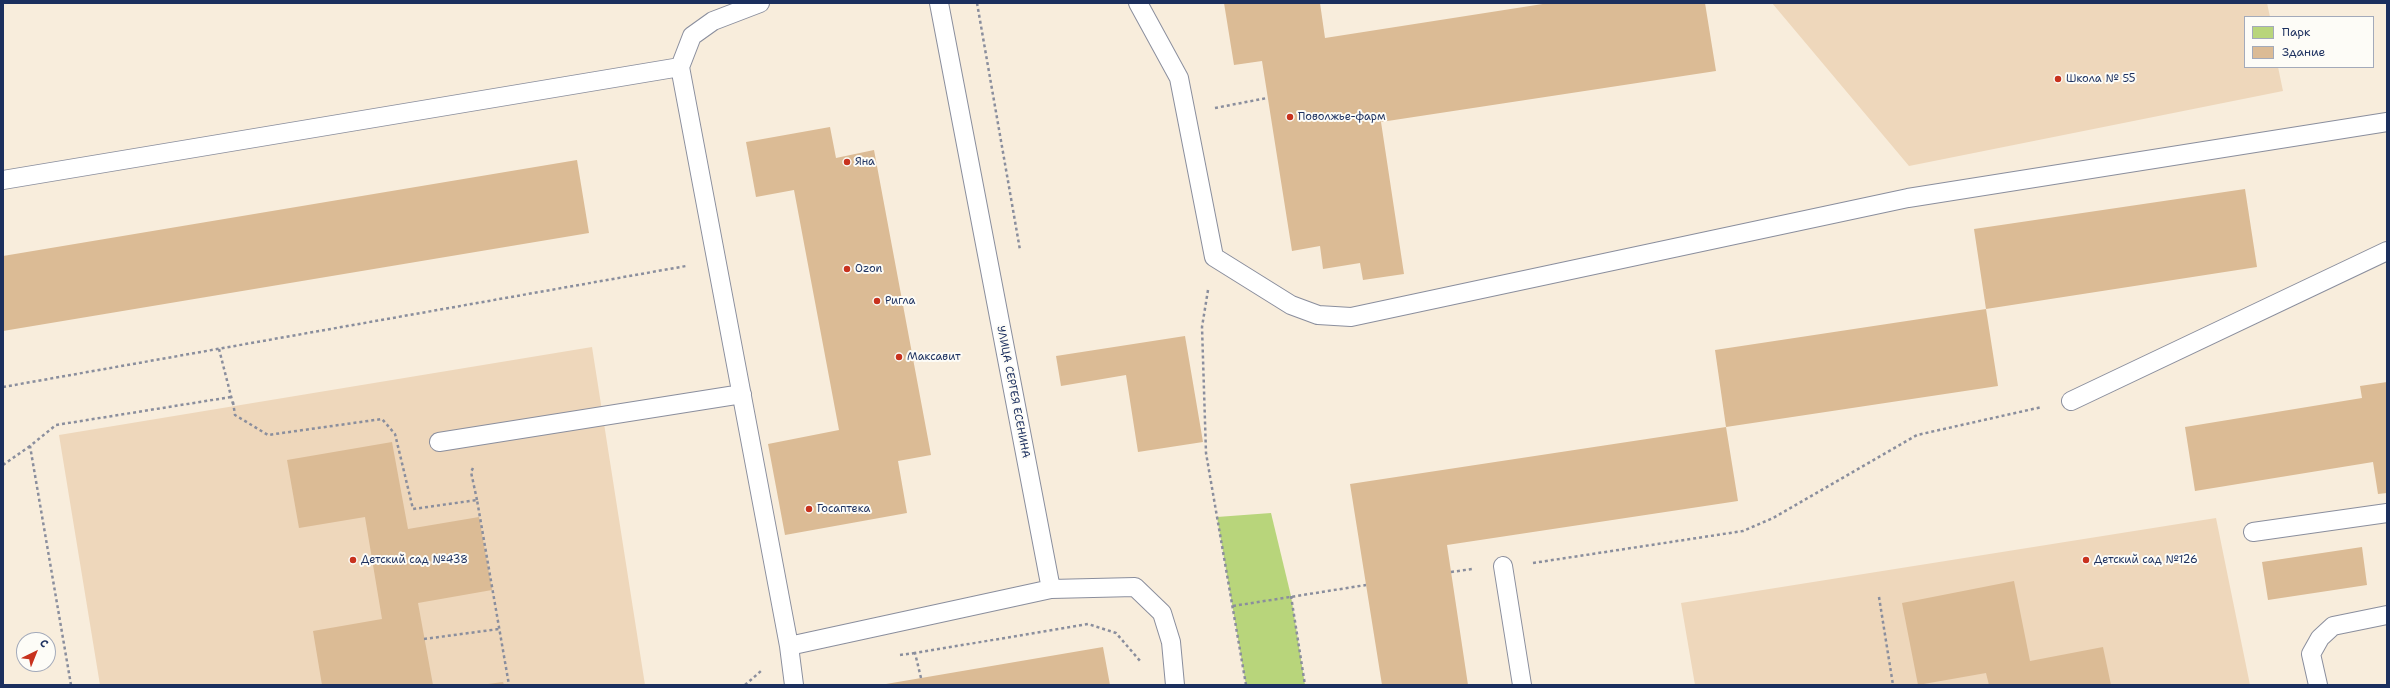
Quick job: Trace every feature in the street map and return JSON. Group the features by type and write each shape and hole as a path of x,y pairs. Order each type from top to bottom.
{"lane":[{"path":"760,3 713,21 692,36 680,67 789,646 794,685"},
{"name":"УЛИЦА СЕРГЕЯ ЕСЕНИНА","path":"939,3 1051,589"},
{"path":"1138,3 1179,78 1214,257 1291,305 1318,315 1351,317 1908,198 2387,122"},
{"path":"3,180 680,67"},
{"path":"2071,401 2387,251"},
{"path":"439,442 742,394"},
{"path":"2253,532 2387,513"},
{"path":"1503,566 1522,685"},
{"path":"789,646 1051,589 1135,587 1162,612 1172,642 1175,685"},
{"path":"2318,685 2311,654 2320,638 2333,626 2387,615"}],"path":[{"path":"1186,113 1268,98"},
{"path":"1214,257 1202,327 1206,453 1246,685"},
{"path":"3,387 717,261"},
{"path":"219,349 235,415 268,435 382,419 395,434 413,509 477,500 509,685"},
{"path":"3,465 56,426 231,397"},
{"path":"1451,572 1570,558 1742,531 1773,518 1917,435 1965,423 2071,401"},
{"path":"30,446 71,685"},
{"path":"1233,606 1366,585"},
{"path":"1291,596 1305,685"},
{"path":"1879,597 1893,685"},
{"path":"921,678 915,653 1088,624 1116,633 1146,668"},
{"path":"424,639 500,629"}],"shaded area":[{"name":"Школа № 55","path":"1772,3 2267,3 2270,16 2244,16 2244,68 2278,68 2283,91 1909,166"},
{"name":"Детский сад №438","path":"592,347 645,685 100,685 59,435"},
{"name":"Детский сад №126","path":"2216,518 2250,685 1695,685 1681,603"}],"green space":[{"path":"1271,513 1291,596 1305,685 1246,685 1217,517"}],"building":[{"path":"1224,3 1320,3 1325,38 1549,3 1705,3 1716,71 1381,122 1404,274 1363,280 1360,263 1323,269 1320,246 1292,251 1262,61 1234,65"},
{"path":"830,127 836,158 874,150 931,455 898,461 907,513 785,535 768,444 839,430 794,190 756,197 746,142"},
{"path":"577,160 589,233 3,331 3,256"},
{"path":"2245,189 2257,267 1986,309 1974,229"},
{"path":"1986,309 1998,386 1726,427 1715,350"},
{"path":"1185,336 1203,442 1138,452 1126,375 1061,386 1056,356"},
{"path":"2387,382 2387,493 2378,494 2373,462 2195,491 2185,427 2362,398 2360,386"},
{"path":"1726,427 1738,501 1447,545 1468,685 1382,685 1350,484"},
{"path":"392,442 408,529 479,517 492,590 418,603 433,685 322,685 313,631 382,619 365,517 299,528 287,460"},
{"path":"2362,547 2367,585 2268,600 2262,562"},
{"path":"2014,581 2030,661 2103,647 2111,685 1989,685 1986,673 1918,685 1902,603"},
{"path":"1103,647 1110,685 886,685 886,684"},
{"path":"503,682 504,685 488,685 488,684"}],"place":[{"name":"Школа № 55","path":"2058,79"},
{"name":"Поволжье-фарм","path":"1290,117"},
{"name":"Яна","path":"847,162"},
{"name":"Ozon","path":"847,269"},
{"name":"Ригла","path":"877,301"},
{"name":"Максавит","path":"899,357"},
{"name":"Госаптека","path":"809,509"},
{"name":"Детский сад №438","path":"353,560"},
{"name":"Детский сад №126","path":"2086,560"}]}
